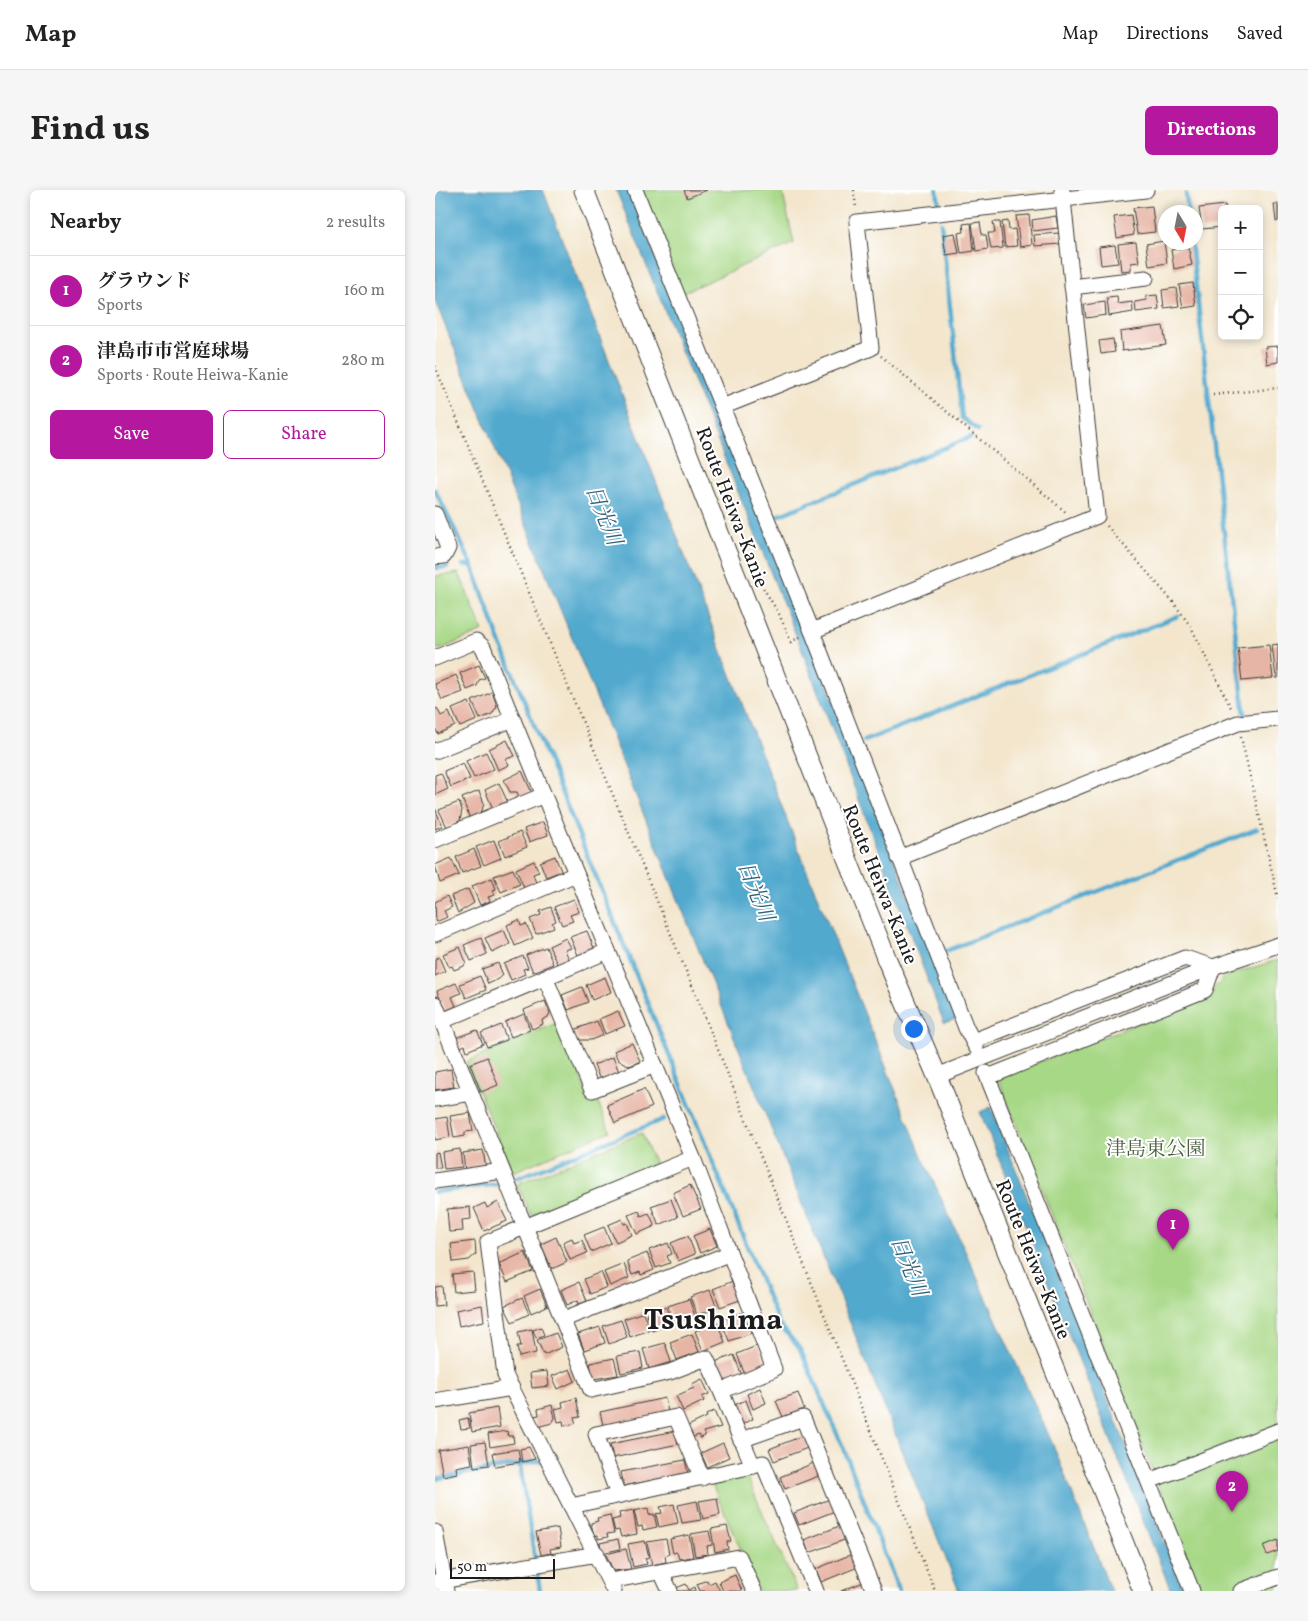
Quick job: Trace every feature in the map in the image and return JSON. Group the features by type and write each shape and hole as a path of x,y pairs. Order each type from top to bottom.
{"main road":[{"name":"Route Heiwa-Kanie","path":"584,190 887,960 937,1076 1143,1591"}],"street":[{"path":"635,190 812,631 965,1028 975,1044 1185,958 1213,967"},
{"path":"722,407 871,348 857,222 1062,194 1146,190"},
{"path":"812,631 1097,516 1062,194"},
{"path":"1072,287 1146,278"},
{"path":"435,514 448,548 444,556 435,557"},
{"path":"435,658 475,641 483,647 693,1158 728,1254 774,1369 721,1391"},
{"path":"435,751 513,719"},
{"path":"899,858 1238,723 1278,719"},
{"path":"435,840 544,796"},
{"path":"435,934 576,874"},
{"path":"937,1076 1213,967 1278,945"},
{"path":"442,1021 608,951"},
{"path":"1192,1591 987,1075 1205,990 1213,967"},
{"path":"545,977 592,1090 655,1065"},
{"path":"435,1004 564,1319 591,1390 670,1372 706,1358 753,1466"},
{"path":"435,1099 471,1093"},
{"path":"693,1158 488,1242 505,1375 612,1586 661,1572 739,1557 754,1591"},
{"path":"435,1181 502,1171"},
{"path":"564,1319 728,1254"},
{"path":"435,1401 512,1388"},
{"path":"618,1496 596,1434 676,1417 702,1478"},
{"path":"742,1440 803,1418 874,1591"},
{"path":"1149,1481 1278,1431"},
{"path":"571,1506 763,1463 815,1591"},
{"path":"435,1532 442,1584 597,1554"},
{"path":"661,1572 670,1591"},
{"path":"1241,1591 1278,1577"}],"path":[{"path":"871,348 1081,524"},
{"path":"435,366 700,1005 935,1591"},
{"path":"1213,395 1278,388"},
{"path":"1097,516 1174,603 1191,627 1238,723 1278,898"},
{"path":"751,568 779,614 791,642"}],"green space":[{"path":"641,190 782,190 794,243 682,293"},
{"path":"459,573 483,631 441,649 435,648 435,576"},
{"name":"津島東公園","path":"1278,960 1278,1591 1200,1591 998,1078 1208,996 1225,976"},
{"path":"559,1022 588,1096 598,1102 610,1131 513,1172 466,1062"},
{"path":"642,1133 655,1164 531,1215 517,1184"},
{"path":"747,1477 797,1591 759,1591 712,1484"}],"water":[{"name":"日光川","path":"435,190 543,190 805,866 922,1156 1051,1440 1111,1591 959,1591 435,301"},
{"path":"616,190 629,190 801,617 956,1019 944,1023 800,645"},
{"path":"991,1107 1184,1591 1171,1591 980,1112"}],"building":[{"path":"684,190 707,190 687,198"},
{"path":"1274,204 1278,204 1278,221 1276,222"},
{"path":"1152,206 1155,232 1137,234 1133,208"},
{"path":"1218,206 1218,227 1203,229 1203,208"},
{"path":"1029,215 1032,245 1020,247 1016,216"},
{"path":"1131,215 1134,235 1117,238 1114,217"},
{"path":"1056,216 1058,228 1033,231 1032,220"},
{"path":"1008,221 1009,230 1015,229 1017,246 1005,247 1002,222"},
{"path":"980,222 982,235 986,235 988,249 976,251 972,223"},
{"path":"993,222 1000,222 1003,248 991,249 988,233 995,233"},
{"path":"971,223 974,251 961,253 958,233 964,232 963,224"},
{"path":"955,233 959,253 946,255 943,235"},
{"path":"1059,233 1060,244 1035,246 1034,235"},
{"path":"1136,242 1139,262 1131,263 1131,270 1121,271 1118,244"},
{"path":"1158,242 1158,250 1165,250 1167,263 1149,266 1146,244"},
{"path":"1115,245 1118,263 1101,265 1099,247"},
{"path":"1171,250 1189,250 1192,265 1174,269"},
{"path":"1193,283 1196,306 1183,308 1179,285"},
{"path":"1176,288 1179,306 1164,308 1162,290"},
{"path":"1157,295 1159,309 1136,312 1135,302 1147,300 1146,296"},
{"path":"1117,297 1118,304 1132,302 1133,312 1109,316 1107,298"},
{"path":"1105,302 1106,315 1086,318 1084,305"},
{"path":"1163,326 1166,345 1122,351 1120,332"},
{"path":"1113,339 1115,352 1101,354 1099,341"},
{"path":"1278,346 1278,362 1267,364 1265,347"},
{"path":"1278,644 1278,678 1276,678 1272,645"},
{"path":"1269,645 1273,678 1242,681 1238,648"},
{"path":"479,665 485,678 479,680 477,686 467,690 460,673"},
{"path":"456,675 463,692 442,700 435,684"},
{"path":"492,692 497,706 492,714 480,719 472,701"},
{"path":"469,702 477,720 460,727 452,709"},
{"path":"437,708 441,716 449,712 455,726 438,734 435,728 435,709"},
{"path":"507,740 515,756 506,759 509,765 498,770 489,749"},
{"path":"486,752 494,769 474,778 466,761"},
{"path":"463,763 470,779 451,787 444,771"},
{"path":"522,771 532,793 520,799 517,792 510,792 504,780"},
{"path":"441,773 448,789 435,795 435,775"},
{"path":"499,783 508,803 493,809 485,790"},
{"path":"479,791 484,803 481,814 470,819 462,798"},
{"path":"459,802 462,810 460,821 447,827 439,810"},
{"path":"435,808 442,826 435,829"},
{"path":"543,822 548,835 529,842 524,829"},
{"path":"520,832 527,847 505,856 499,841"},
{"path":"494,840 501,858 484,865 476,847"},
{"path":"474,849 481,866 462,873 456,857"},
{"path":"555,856 561,871 546,877 540,862"},
{"path":"451,858 459,875 440,883 435,865"},
{"path":"534,861 539,872 533,874 536,883 524,888 516,869"},
{"path":"513,869 520,884 501,892 494,876"},
{"path":"492,878 496,889 493,890 495,895 488,897 490,901 480,905 472,886"},
{"path":"468,889 474,903 458,913 451,896"},
{"path":"447,896 452,907 444,911 447,917 436,922 435,902"},
{"path":"574,899 579,912 570,915 573,921 562,925 554,907"},
{"path":"551,907 556,921 552,923 554,927 536,934 530,919 541,915 540,911"},
{"path":"519,920 521,926 526,924 533,938 515,946 507,925"},
{"path":"504,930 510,944 492,953 485,938"},
{"path":"587,931 594,948 578,955 570,937"},
{"path":"481,938 487,954 471,961 464,945"},
{"path":"566,938 571,948 565,950 569,959 557,964 549,946"},
{"path":"460,947 466,962 464,966 454,970 452,966 449,967 443,954"},
{"path":"546,947 553,964 533,972 526,955"},
{"path":"523,956 528,968 523,969 525,974 511,980 504,964"},
{"path":"439,957 445,971 435,976 435,959"},
{"path":"498,963 503,975 488,984 482,969"},
{"path":"480,976 486,990 466,998 460,984"},
{"path":"605,977 611,992 592,1000 586,985"},
{"path":"456,983 461,993 452,997 456,1006 445,1011 437,991"},
{"path":"582,987 588,1002 568,1010 562,995"},
{"path":"545,1001 550,1013 548,1017 542,1020 543,1024 532,1029 524,1010"},
{"path":"618,1011 625,1026 605,1034 599,1019"},
{"path":"524,1014 530,1030 511,1037 505,1022"},
{"path":"597,1021 603,1035 591,1040 578,1040 574,1030"},
{"path":"501,1025 507,1040 487,1047 481,1033"},
{"path":"477,1030 483,1044 467,1051 465,1045 459,1048 455,1038"},
{"path":"632,1043 640,1061 630,1066 618,1060 614,1051"},
{"path":"487,1057 498,1085 481,1092 470,1064"},
{"path":"613,1057 619,1072 600,1080 594,1065"},
{"path":"451,1069 454,1087 435,1090 435,1072"},
{"path":"644,1089 652,1107 615,1123 607,1105"},
{"path":"470,1113 473,1131 465,1132 465,1136 454,1138 450,1116"},
{"path":"447,1117 450,1137 435,1140 435,1119"},
{"path":"460,1149 462,1167 444,1169 442,1152"},
{"path":"483,1150 486,1169 465,1172 463,1153"},
{"path":"438,1152 441,1168 435,1168 435,1153"},
{"path":"690,1185 701,1209 683,1216 673,1193"},
{"path":"671,1199 678,1217 659,1225 651,1206"},
{"path":"498,1202 507,1221 484,1231 474,1208 485,1203 487,1208"},
{"path":"470,1207 471,1219 462,1220 463,1231 449,1232 447,1209"},
{"path":"639,1211 641,1216 649,1213 655,1226 637,1234 628,1215"},
{"path":"622,1219 624,1224 627,1223 632,1235 616,1242 608,1225"},
{"path":"604,1227 611,1243 591,1252 584,1235"},
{"path":"710,1229 717,1246 700,1253 693,1236"},
{"path":"688,1236 695,1254 678,1261 671,1243"},
{"path":"556,1237 567,1262 552,1269 541,1244"},
{"path":"572,1238 574,1243 582,1240 587,1253 570,1260 563,1242"},
{"path":"475,1241 476,1254 469,1260 453,1262 451,1244"},
{"path":"668,1243 672,1254 667,1256 670,1263 656,1268 649,1250"},
{"path":"525,1252 533,1271 507,1282 499,1264"},
{"path":"647,1253 654,1270 641,1275 640,1272 632,1275 627,1261"},
{"path":"624,1264 629,1278 610,1286 604,1272"},
{"path":"473,1272 475,1290 454,1292 452,1274"},
{"path":"601,1272 607,1287 590,1294 584,1279"},
{"path":"733,1281 740,1300 720,1307 713,1289"},
{"path":"579,1282 587,1301 579,1304 578,1300 567,1305 561,1290"},
{"path":"442,1286 444,1305 435,1306 435,1287"},
{"path":"540,1289 547,1306 531,1313 524,1296"},
{"path":"710,1290 717,1308 697,1315 690,1297"},
{"path":"522,1298 529,1314 512,1322 504,1306"},
{"path":"689,1299 695,1316 674,1323 668,1306"},
{"path":"482,1305 484,1321 459,1326 456,1310"},
{"path":"666,1307 672,1323 652,1331 646,1314"},
{"path":"643,1312 649,1330 630,1337 624,1319"},
{"path":"744,1312 752,1333 729,1341 721,1320"},
{"path":"621,1320 627,1337 609,1344 603,1326"},
{"path":"717,1322 725,1342 703,1351 695,1331"},
{"path":"541,1327 544,1335 536,1338 533,1330"},
{"path":"600,1327 605,1343 584,1350 578,1334"},
{"path":"532,1329 536,1353 519,1357 517,1346 521,1346 518,1332"},
{"path":"556,1333 562,1347 544,1355 537,1340"},
{"path":"692,1334 699,1352 677,1360 670,1342"},
{"path":"665,1343 671,1362 649,1369 643,1349"},
{"path":"759,1345 767,1367 745,1375 737,1354"},
{"path":"640,1352 643,1368 621,1373 617,1356"},
{"path":"734,1355 742,1376 720,1384 712,1363"},
{"path":"614,1358 618,1375 593,1379 590,1363"},
{"path":"570,1369 575,1381 558,1389 552,1376"},
{"path":"547,1371 549,1386 532,1388 530,1373"},
{"path":"702,1379 709,1394 702,1397 704,1401 683,1411 676,1396 694,1388 692,1384"},
{"path":"760,1388 766,1403 753,1409 747,1394"},
{"path":"798,1393 804,1409 783,1417 776,1401"},
{"path":"576,1398 580,1417 574,1418 576,1423 564,1426 563,1421 558,1422 555,1409 563,1407 562,1402"},
{"path":"665,1398 668,1412 603,1425 600,1412"},
{"path":"746,1400 753,1419 742,1424 734,1405"},
{"path":"552,1405 555,1418 552,1423 537,1427 534,1416 539,1415 538,1409"},
{"path":"497,1408 500,1427 472,1432 469,1413"},
{"path":"714,1411 721,1427 703,1432 705,1436 700,1438 699,1435 693,1437 688,1426 707,1417 706,1415"},
{"path":"468,1418 470,1428 461,1429 459,1420"},
{"path":"507,1431 508,1436 513,1436 514,1443 490,1447 488,1434"},
{"path":"675,1431 678,1444 613,1458 610,1444"},
{"path":"805,1435 810,1447 774,1461 769,1449"},
{"path":"485,1442 489,1465 474,1467 471,1444"},
{"path":"723,1443 729,1457 707,1467 701,1453"},
{"path":"469,1445 472,1464 456,1467 457,1473 443,1476 438,1450"},
{"path":"529,1447 535,1459 522,1462 520,1449"},
{"path":"518,1449 520,1462 495,1466 492,1453"},
{"path":"685,1460 688,1473 624,1486 621,1472"},
{"path":"816,1462 821,1475 785,1489 780,1477"},
{"path":"717,1498 720,1515 703,1519 699,1501"},
{"path":"830,1499 835,1511 799,1525 794,1513"},
{"path":"697,1501 701,1520 682,1523 678,1505"},
{"path":"674,1504 678,1523 659,1527 656,1514 662,1513 660,1507"},
{"path":"648,1508 649,1515 654,1514 657,1527 643,1530 642,1526 638,1527 634,1511"},
{"path":"633,1510 637,1534 621,1537 619,1530 615,1531 612,1520 620,1518 619,1513"},
{"path":"610,1515 614,1533 607,1534 608,1537 598,1539 598,1535 594,1536 591,1523 598,1521 597,1518"},
{"path":"842,1525 847,1539 809,1553 804,1540"},
{"path":"727,1526 731,1541 727,1542 728,1549 715,1552 711,1529"},
{"path":"558,1528 561,1547 550,1549 551,1553 541,1555 536,1532"},
{"path":"709,1531 712,1545 707,1546 708,1554 695,1556 691,1534"},
{"path":"689,1535 693,1557 679,1559 677,1552 673,1553 670,1539"},
{"path":"618,1539 620,1549 602,1553 600,1543"},
{"path":"666,1539 669,1554 665,1556 666,1562 652,1565 647,1542"},
{"path":"1278,1540 1278,1551 1267,1555 1263,1546"},
{"path":"645,1541 649,1557 645,1558 647,1564 633,1567 628,1544"},
{"path":"626,1549 631,1569 613,1571 606,1554"},
{"path":"852,1554 858,1567 821,1582 816,1569"},
{"path":"735,1575 742,1591 723,1591 719,1582"},
{"path":"707,1580 709,1584 715,1581 720,1591 700,1591 697,1584"},
{"path":"864,1582 868,1591 841,1591"},
{"path":"686,1584 689,1590 695,1587 696,1591 675,1591 674,1589"}],"waterway":[{"path":"937,190 939,205"},
{"path":"1186,194 1187,205"},
{"path":"941,223 962,418 978,430"},
{"path":"1192,250 1245,718 1247,718"},
{"path":"775,517 971,437"},
{"path":"435,490 472,565 500,642 779,1324 800,1349 845,1452 899,1591"},
{"path":"463,565 472,565"},
{"path":"435,568 447,567"},
{"path":"864,741 1178,616"},
{"path":"943,952 1257,829"},
{"path":"515,1179 664,1119"},
{"path":"435,1192 498,1184"},
{"path":"435,1479 543,1460"},
{"path":"520,1466 535,1559"},
{"path":"537,1571 540,1591"}],"place":[{"name":"グラウンド","path":"1173,1250"},
{"name":"津島市市営庭球場","path":"1232,1512"}],"district":[{"name":"Tsushima","path":"713,1319"}]}
